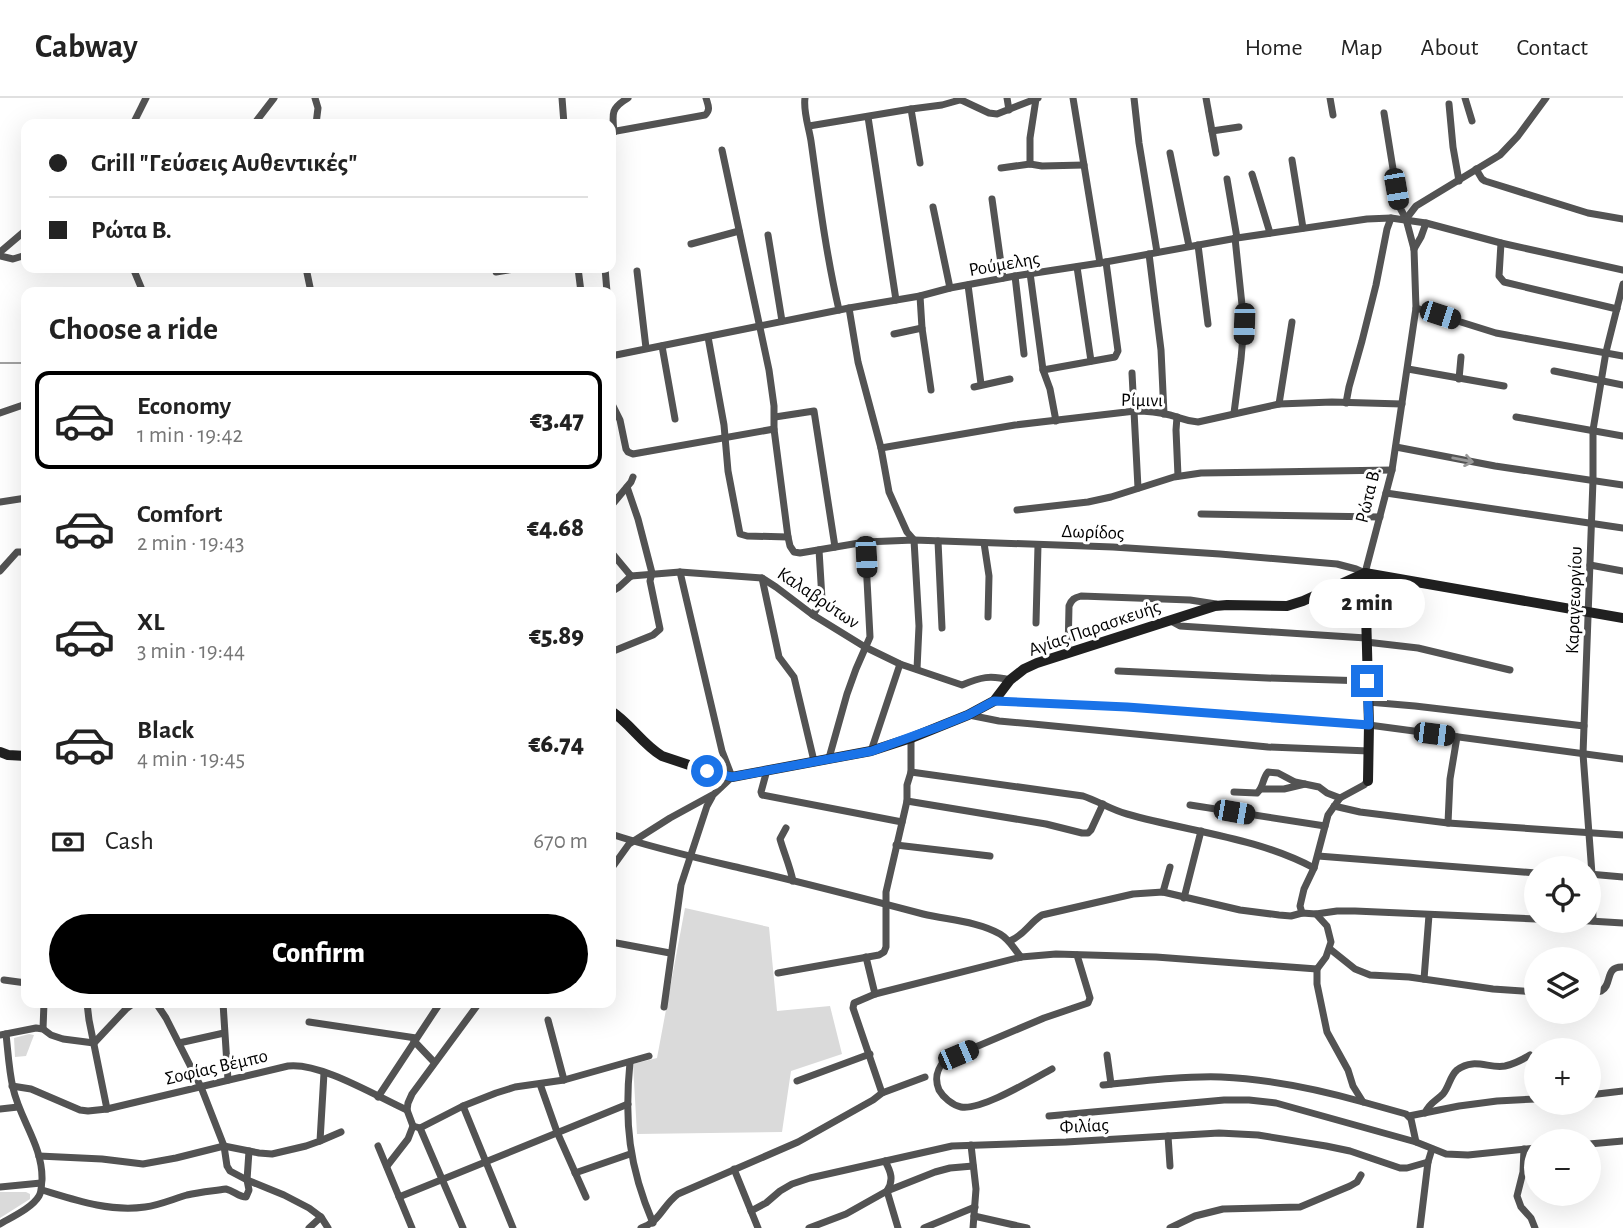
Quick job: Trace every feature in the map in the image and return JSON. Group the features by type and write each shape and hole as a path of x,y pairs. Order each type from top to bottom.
{"street":[{"path":"136,119 146,98"},
{"path":"258,119 274,98"},
{"path":"315,98 318,108 317,119"},
{"path":"562,98 564,119"},
{"path":"612,119 614,109 628,98"},
{"path":"616,131 705,115 709,108 706,98"},
{"path":"805,98 839,310"},
{"path":"1007,98 1009,110"},
{"path":"809,126 942,105 959,99 997,114 1037,98"},
{"path":"1030,164 1030,138 1037,98"},
{"path":"1043,370 1115,357 1118,351 1073,98"},
{"path":"1134,98 1153,253 1164,414"},
{"path":"1206,98 1216,153"},
{"path":"1330,98 1333,114"},
{"path":"1465,98 1472,121"},
{"path":"1406,219 1416,206 1507,148 1546,98"},
{"path":"1449,104 1459,180"},
{"path":"911,109 920,163"},
{"name":"Ρώτα Β.","path":"1368,781 1365,573 1392,470 1416,308 1414,249 1406,219 1399,206 1384,113"},
{"path":"867,117 896,300"},
{"path":"1212,131 1239,127"},
{"path":"722,150 769,370 790,546 794,552 800,553 819,550 822,596 813,615"},
{"path":"1170,153 1194,246 1208,324"},
{"path":"1292,160 1303,228"},
{"path":"1001,168 1030,164 1084,165"},
{"path":"1476,169 1485,181 1588,213 1623,219"},
{"path":"1252,174 1270,233"},
{"path":"1227,179 1244,324 1234,413"},
{"path":"992,199 1003,278"},
{"path":"933,207 950,288"},
{"path":"1346,403 1391,218"},
{"name":"Ρούμελης","path":"616,355 1030,273 1367,219 1406,219 1623,270"},
{"path":"1414,249 1426,223"},
{"path":"691,244 739,231"},
{"path":"21,235 0,254 13,259 21,257"},
{"path":"768,235 782,321"},
{"path":"1501,243 1499,276 1504,282 1617,309"},
{"path":"1077,267 1091,361"},
{"path":"637,271 646,348"},
{"path":"1030,273 1043,370 1056,421"},
{"path":"1015,276 1024,354"},
{"name":"Καραγεωργίου","path":"1590,856 1583,754 1593,430 1606,352 1623,284"},
{"path":"968,285 978,385 1010,379"},
{"path":"920,296 931,390"},
{"path":"849,308 858,362 881,448 889,492 914,540 919,626 917,669"},
{"path":"1416,308 1496,332 1623,356"},
{"path":"1279,404 1292,322"},
{"path":"894,334 922,328"},
{"path":"708,337 740,534 788,537"},
{"path":"662,346 675,419"},
{"path":"1459,379 1461,357"},
{"path":"1408,369 1504,386"},
{"path":"1553,371 1623,386"},
{"path":"1132,373 1138,488"},
{"name":"Ρίμινι","path":"881,448 1015,425 1135,411 1154,412 1198,422 1279,404 1402,404"},
{"path":"0,413 21,406"},
{"path":"775,417 814,411 835,547"},
{"path":"616,412 626,449 636,454 774,429"},
{"path":"1177,417 1178,476"},
{"path":"1516,417 1623,436"},
{"path":"1396,447 1495,466 1623,485"},
{"path":"1017,510 1088,502 1178,476 1201,473 1392,470"},
{"path":"616,500 633,477"},
{"path":"616,650 653,635 660,629 650,581 652,573 627,487"},
{"path":"1386,493 1623,528"},
{"path":"0,502 21,499"},
{"path":"1200,513 1380,517"},
{"name":"Δωρίδος","path":"819,550 865,542 914,540 1113,547 1336,564 1365,573"},
{"path":"938,541 942,628"},
{"path":"829,758 844,705 870,637 865,542"},
{"path":"984,543 989,576 988,617"},
{"path":"1035,623 1038,545"},
{"path":"0,571 17,552 21,552"},
{"path":"616,558 631,576 616,589"},
{"path":"1590,565 1623,571"},
{"path":"616,862 634,841 714,794 732,777 722,751 680,572"},
{"name":"Καλαβρύτων","path":"631,576 680,572 762,578 813,615 865,647 900,664 962,685 985,677 1010,680"},
{"path":"1365,573 1623,618"},
{"name":"Αγίας Παρασκευής","path":"616,716 662,756 732,777 872,751 968,715 994,701 1010,680 1037,663 1208,608 1287,606 1365,573"},
{"path":"762,578 779,657 794,677 814,761"},
{"path":"1068,653 1069,606 1071,600 1081,596 1190,600 1222,606"},
{"path":"1169,620 1180,626 1366,640 1418,648 1510,670"},
{"path":"872,751 900,664"},
{"path":"1118,671 1367,681"},
{"path":"994,701 1127,707 1369,725 1623,759"},
{"path":"1368,702 1584,726"},
{"path":"968,715 1032,724 1268,747 1369,751"},
{"path":"1448,823 1450,779 1457,737"},
{"path":"778,973 884,952 886,892 907,801 907,785 911,772 911,738"},
{"path":"0,752 21,755"},
{"path":"767,769 762,795 902,822"},
{"path":"911,772 1083,796 1126,814 1283,853 1314,868"},
{"path":"1234,792 1256,793 1261,789 1264,776 1268,772 1319,787 1340,798"},
{"path":"1302,913 1300,906 1304,889 1318,856 1328,815 1340,798 1368,781"},
{"path":"1261,789 1284,789 1305,784"},
{"path":"664,1007 681,885 707,806 714,794"},
{"path":"907,801 1046,824 1082,833 1091,830 1103,804"},
{"path":"1190,805 1325,826"},
{"path":"1334,806 1448,823 1623,835"},
{"path":"786,828 780,839 791,867 793,881"},
{"path":"1184,898 1201,831"},
{"path":"616,836 689,857 985,927 1010,941 1021,957"},
{"path":"896,845 990,856"},
{"path":"1318,856 1524,872"},
{"path":"1163,892 1170,867"},
{"path":"1601,875 1623,877"},
{"path":"1010,941 1024,934 1035,919 1042,915 1133,894 1163,892 1240,910 1291,916 1302,913 1316,915 1355,911 1524,919"},
{"path":"1316,915 1327,926 1331,942 1323,963 1317,969 1317,984 1327,1032 1363,1102"},
{"path":"1424,979 1429,915"},
{"path":"1601,922 1623,923"},
{"path":"616,943 670,953"},
{"path":"1330,949 1348,964 1370,975 1524,991"},
{"path":"883,1093 853,1008 858,1000 875,994 1021,957 1056,954 1226,961 1317,969"},
{"path":"1052,1069 988,1102 969,1107 960,1107 951,1102 941,1093 936,1082 936,1073 945,1060 1044,1018 1088,1003 1090,998 1077,955"},
{"path":"866,957 875,994"},
{"path":"1601,992 1605,989 1612,970 1623,967"},
{"path":"4,980 21,982"},
{"path":"43,1029 44,1008"},
{"path":"88,1008 107,1109"},
{"path":"94,1044 127,1008"},
{"path":"159,1008 201,1087 224,1146 230,1171 309,1208 321,1217 328,1228"},
{"path":"223,1008 228,1080"},
{"path":"378,1097 437,1008"},
{"path":"463,1228 443,1179 407,1110 409,1099 475,1008"},
{"path":"548,1020 564,1080"},
{"path":"309,1022 415,1040 434,1062"},
{"path":"0,1224 38,1198 42,1187 39,1156 18,1107 3,1035 28,1028 43,1029 63,1039 94,1044"},
{"path":"179,1043 224,1032"},
{"path":"797,1081 870,1054"},
{"path":"1107,1055 1107,1085 1234,1078 1286,1085 1406,1114 1524,1100"},
{"path":"387,1166 416,1127 463,1106 515,1087 564,1080 649,1056"},
{"path":"1425,1113 1430,1104 1444,1093 1453,1074 1460,1068 1477,1064 1505,1066 1524,1059"},
{"path":"630,1062 627,1091 630,1154 641,1195 653,1223"},
{"name":"Σοφίας Βέμπο","path":"12,1086 31,1089 88,1111 299,1065 324,1073 407,1110"},
{"path":"320,1141 324,1073"},
{"path":"641,1228 653,1223 678,1194 798,1142 883,1093 925,1077"},
{"path":"540,1084 557,1132 586,1198"},
{"path":"1601,1094 1623,1091"},
{"path":"1049,1116 1249,1100 1276,1103 1416,1142 1446,1154 1468,1155 1524,1149 1517,1196 1535,1228"},
{"path":"399,1197 628,1104"},
{"path":"463,1106 513,1228"},
{"path":"0,1109 18,1107"},
{"path":"1406,1114 1416,1142"},
{"path":"39,1156 143,1164 224,1146 249,1152 282,1152 341,1132"},
{"name":"Φιλίας","path":"751,1211 792,1184 844,1169 971,1144 1234,1133 1350,1151 1399,1168 1427,1162"},
{"path":"1168,1136 1170,1167"},
{"path":"1601,1143 1623,1141"},
{"path":"971,1144 976,1180 973,1228"},
{"path":"378,1146 412,1228"},
{"path":"1420,1228 1427,1162 1432,1149"},
{"path":"0,1187 42,1187 95,1205 125,1208 142,1208 188,1195 226,1189 246,1197 249,1190 249,1152"},
{"path":"575,1173 630,1154"},
{"path":"885,1161 892,1178 887,1191"},
{"path":"809,1228 846,1214 887,1191 936,1172 973,1166"},
{"path":"734,1169 758,1228"},
{"path":"1170,1228 1195,1216 1223,1209 1300,1207 1350,1186 1357,1182 1361,1175"},
{"path":"887,1191 898,1228"},
{"path":"924,1228 975,1207"},
{"path":"974,1216 1027,1228"},
{"path":"309,1228 321,1217"}],"shaded area":[{"path":"685,908 769,927 777,1011 830,1006 842,1054 791,1071 782,1132 637,1134 633,1064 657,1058"},
{"path":"34,1035 26,1056 15,1057 14,1038"},
{"path":"0,1192 26,1192 30,1194 30,1199 0,1218"}],"waterway":[{"path":"0,363 21,363"}],"route":[{"path":"707,771 732,777 872,751 968,715 994,701 1127,707 1369,725 1367,681"}]}
